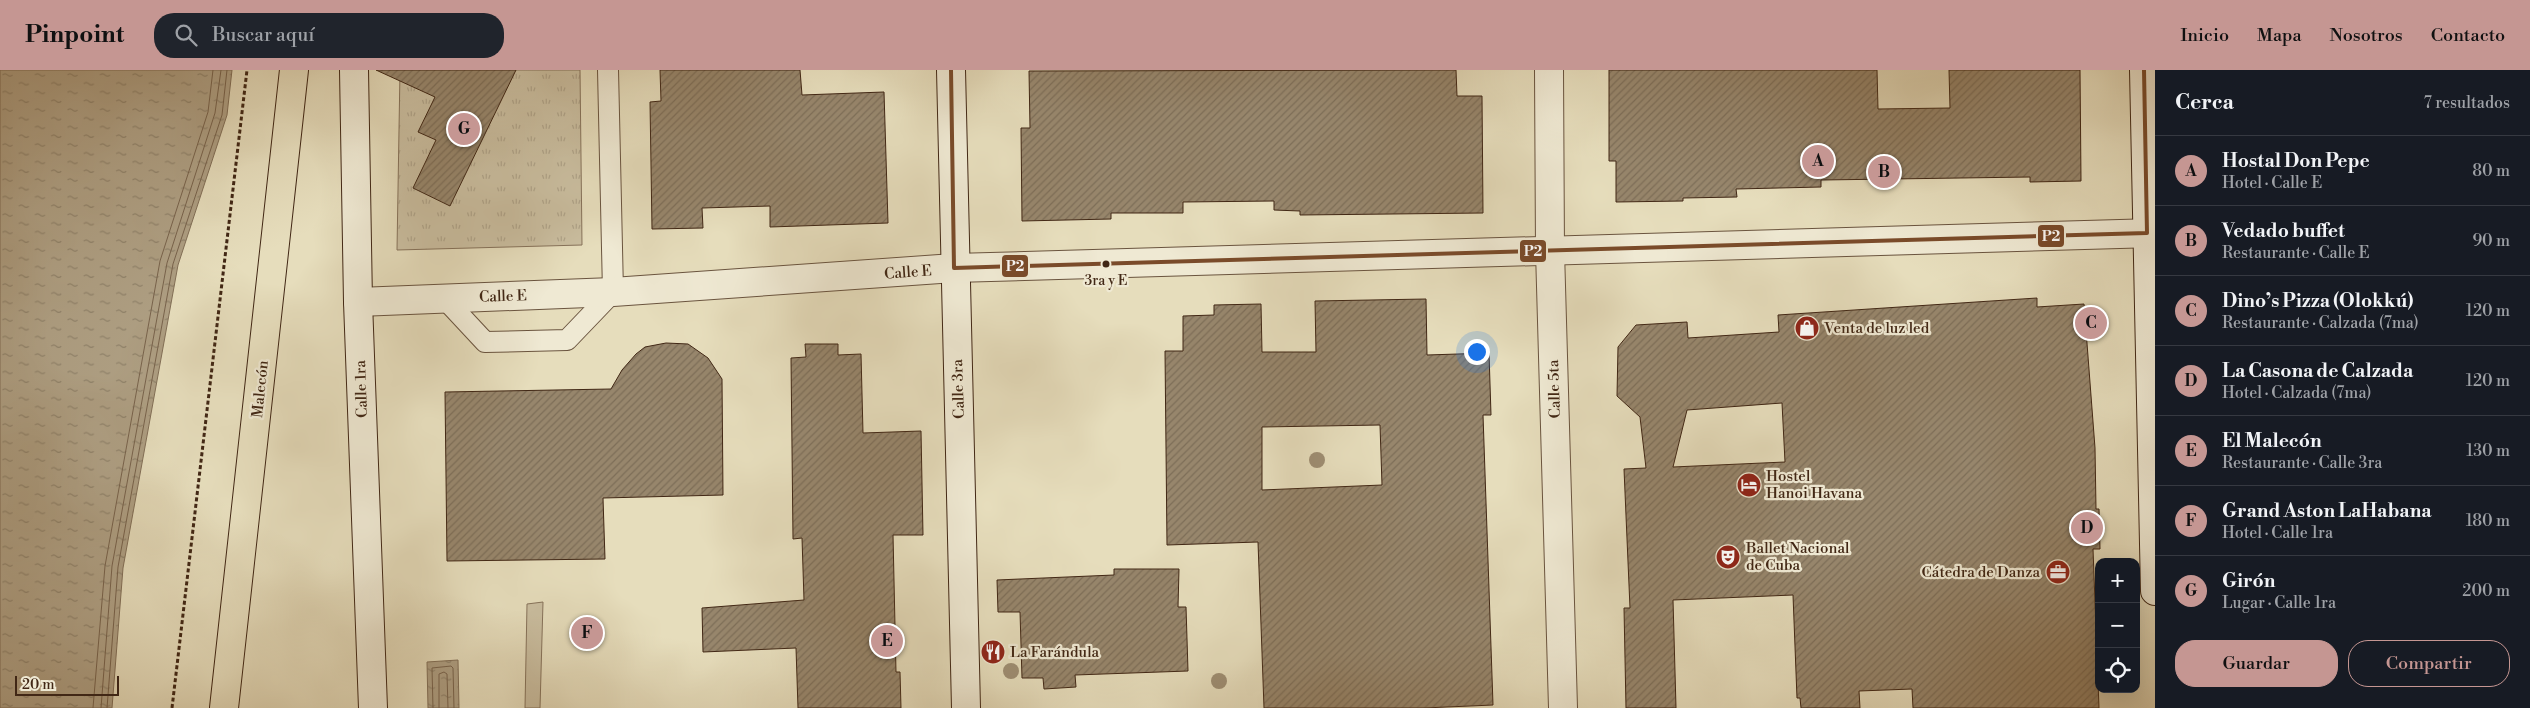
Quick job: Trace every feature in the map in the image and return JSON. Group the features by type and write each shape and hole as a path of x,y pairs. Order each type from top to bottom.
{"highway":[{"name":"Malecón","path":"224,708 294,70"}],"street":[{"name":"Calle 1ra","path":"354,70 358,302 373,708"},
{"name":"Calle 3ra","path":"951,70 954,268 966,708"},
{"name":"Calle 5ta","path":"1549,70 1550,251 1563,708"},
{"path":"2144,70 2151,233 2155,591"},
{"name":"Calle E","path":"358,302 613,292 954,268 2151,233"}],"lane":[{"path":"444,298 484,342 567,340 613,292 608,70"}],"path":[{"path":"172,708 247,70"}],"green space":[{"path":"400,70 580,70 582,245 397,250"},
{"path":"543,602 540,708 525,708 527,604"}],"water":[{"path":"0,70 232,70 227,115 178,265 123,568 112,708 0,708"},
{"path":"458,660 459,708 428,708 427,662"}],"building":[{"path":"376,70 516,70 450,206 413,188 436,140 418,132 435,97"},
{"path":"660,70 800,70 802,95 884,92 888,223 770,227 770,206 702,208 703,228 652,229 650,102 661,101"},
{"path":"1456,70 1457,96 1482,96 1483,213 1300,215 1300,211 1274,210 1274,201 1183,202 1183,213 1111,213 1111,219 1022,221 1021,128 1030,128 1029,71"},
{"path":"1609,70 1877,70 1878,109 1950,108 1949,70 2080,70 2081,181 2030,182 2030,177 1821,180 1821,187 1736,189 1737,197 1683,198 1683,201 1616,202 1616,161 1609,161"},
{"path":"2037,298 2037,307 2084,304 2095,448 2096,509 2099,509 2100,549 2093,549 2095,693 2098,693 2099,708 1913,708 1912,689 1859,691 1860,708 1801,708 1800,698 1797,698 1793,595 1673,600 1676,708 1626,708 1624,608 1630,608 1624,469 1646,468 1640,417 1617,396 1618,347 1636,325 1687,322 1688,338 1779,332 1778,315","holes":["1782,403 1785,462 1673,467 1687,410"]},
{"path":"1426,299 1427,355 1489,353 1491,415 1483,415 1493,705 1424,708 1264,708 1258,542 1167,545 1165,351 1183,351 1183,316 1214,315 1214,305 1261,304 1262,352 1316,352 1315,301","holes":["1380,425 1382,485 1262,490 1262,427"]},
{"path":"666,343 688,344 708,358 722,379 723,495 603,498 605,559 447,561 445,392 611,389 622,370 636,354 645,347"},
{"path":"805,344 838,344 838,355 861,354 863,433 921,431 923,535 893,535 896,672 900,672 901,708 798,708 796,648 703,652 702,608 804,600 802,538 793,539 791,358 806,357"},
{"path":"1114,569 1179,569 1178,607 1186,607 1188,671 1075,675 1076,687 1044,689 1043,678 1022,678 1020,612 998,612 997,580 1114,575"}],"transit line":[{"name":"P2","path":"951,70 954,268 2147,233 2144,70"}],"place":[{"name":"Girón","path":"464,129"},
{"name":"Hostal Don Pepe","path":"1818,161"},
{"name":"Vedado buffet","path":"1884,172"},
{"name":"3ra y E","path":"1106,264"},
{"name":"Dino’s Pizza (Olokkú)","path":"2091,323"},
{"name":"Venta de luz led","path":"1807,328"},
{"name":"Hostel Hanoi Havana","path":"1749,485"},
{"name":"La Casona de Calzada","path":"2087,528"},
{"name":"Ballet Nacional de Cuba","path":"1728,557"},
{"name":"Cátedra de Danza","path":"2058,572"},
{"name":"Grand Aston LaHabana","path":"587,633"},
{"name":"El Malecón","path":"887,641"},
{"name":"La Farándula","path":"993,652"}]}
